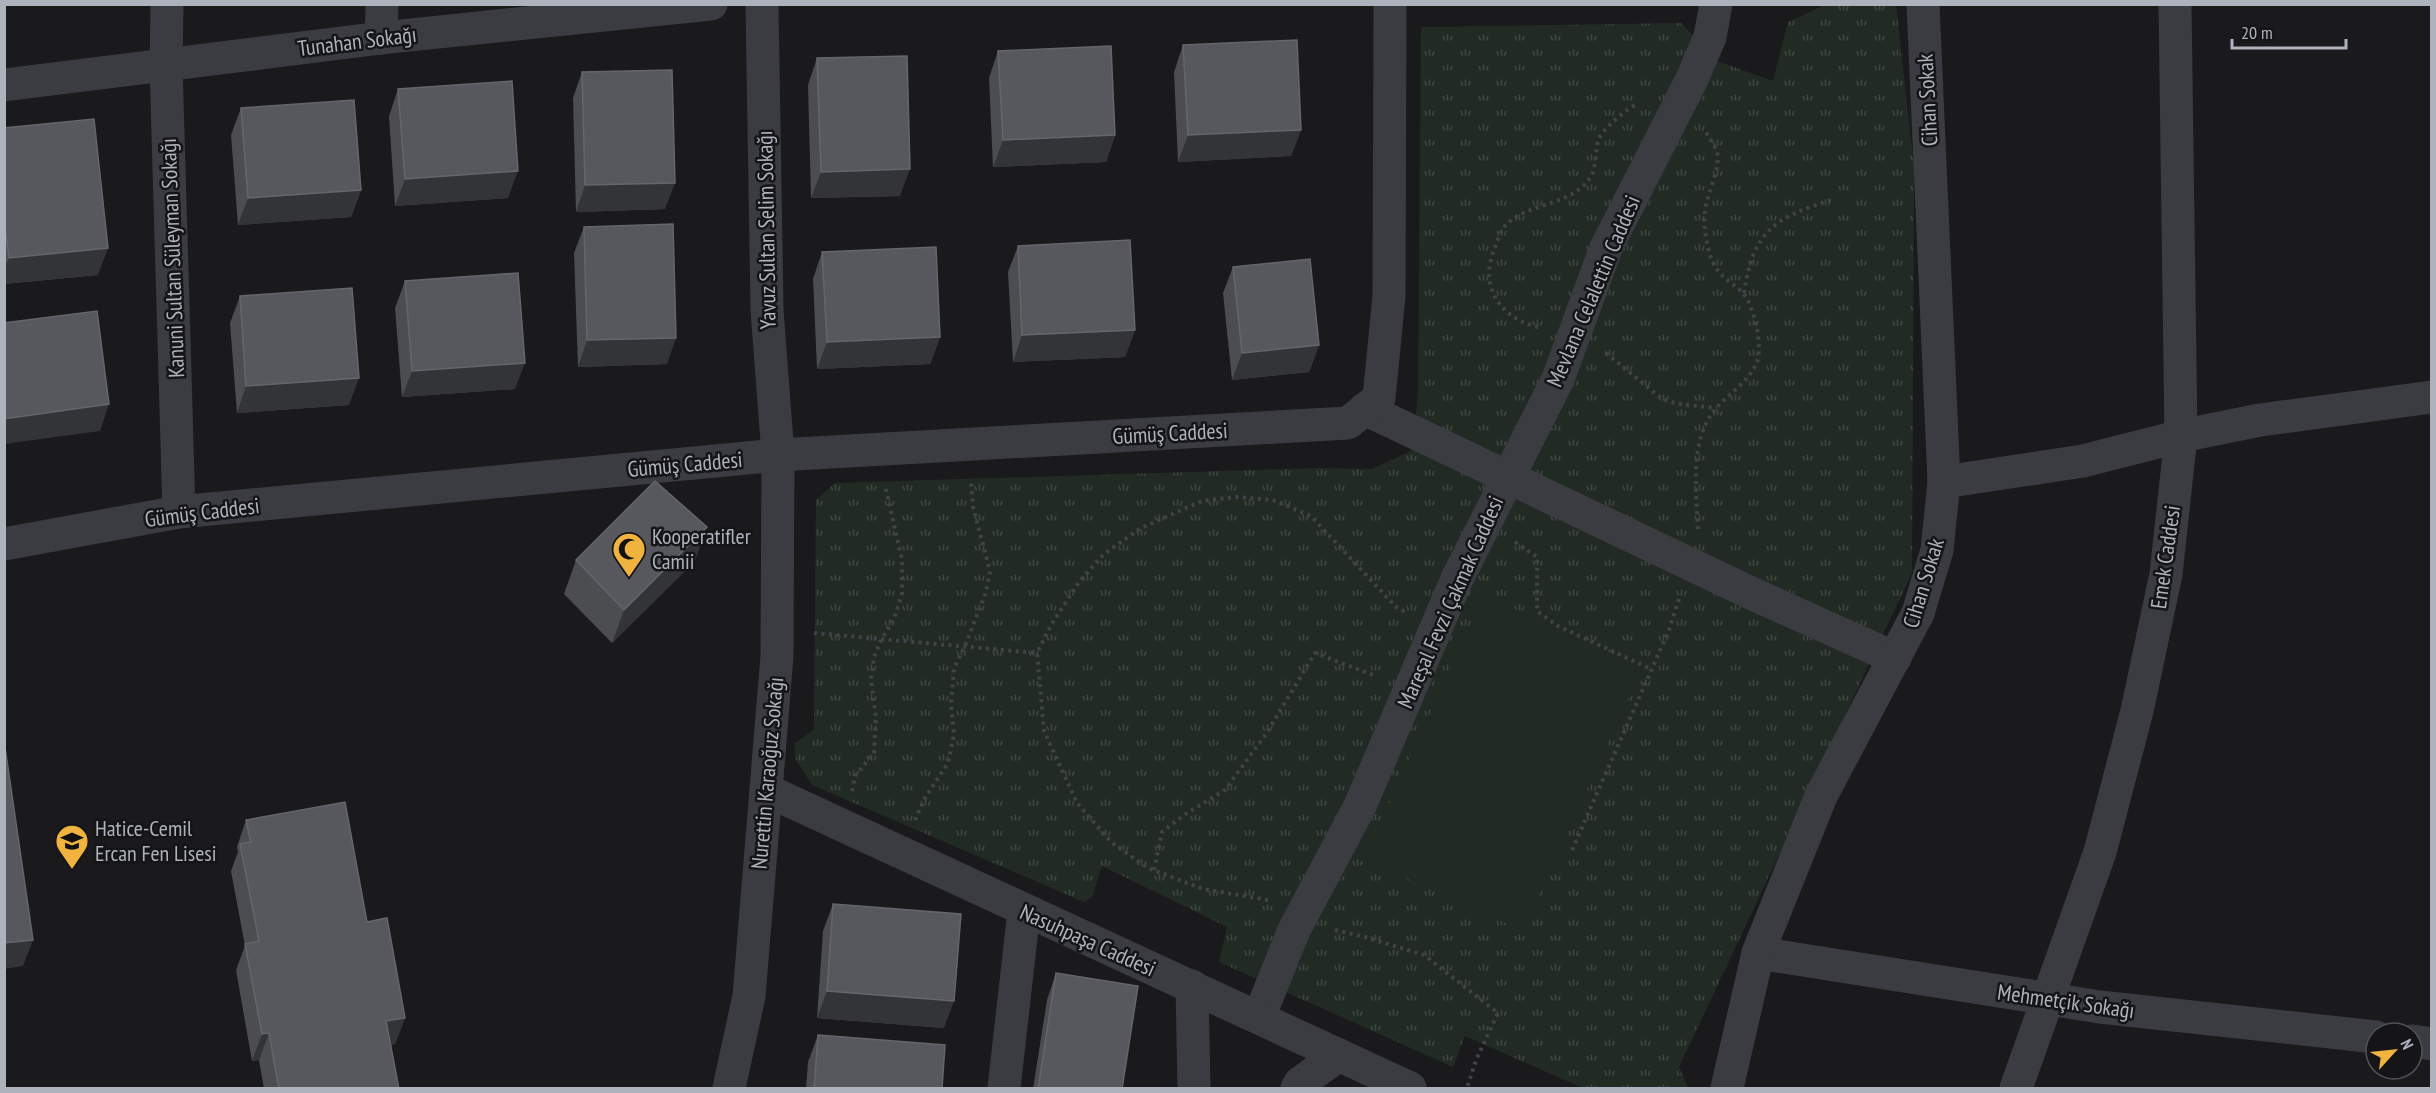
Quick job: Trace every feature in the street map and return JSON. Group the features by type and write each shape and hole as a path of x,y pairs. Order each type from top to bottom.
{"street":[{"name":"Kanuni Sultan Süleyman Sokağı","path":"167,4 166,65 179,512"},
{"path":"381,38 382,4"},
{"name":"Tunahan Sokağı","path":"4,85 381,38 711,4"},
{"name":"Yavuz Sultan Selim Sokağı","path":"762,4 766,310 778,455"},
{"path":"1365,409 1379,398 1389,296 1390,4"},
{"name":"Mevlana Celalettin Caddesi","path":"1508,476 1558,379 1605,248 1678,106 1710,37 1716,4"},
{"name":"Cihan Sokak","path":"1727,1089 1758,953 1821,796 1887,654 1918,613 1937,550 1944,482 1923,4"},
{"name":"Emek Caddesi","path":"2016,1089 2100,852 2137,711 2166,574 2181,436 2175,4"},
{"path":"1944,482 2083,461 2181,436 2260,420 2432,397"},
{"name":"Gümüş Caddesi","path":"4,544 179,512 778,455 1348,423 1365,409"},
{"name":"Mareşal Fevzi Çakmak Caddesi","path":"1259,1017 1303,914 1360,806 1457,579 1508,476 1365,409"},
{"name":"Nurettin Karaoğuz Sokağı","path":"729,1089 749,996 777,656 778,455"},
{"path":"1508,476 1694,566 1887,654"},
{"name":"Nasuhpaşa Caddesi","path":"766,790 1024,911 1339,1054 1410,1089"},
{"path":"1004,1089 1024,911"},
{"name":"Mehmetçik Sokağı","path":"1758,953 2100,1007 2364,1037"},
{"path":"1192,986 1194,1089"},
{"path":"1297,1089 1300,1083 1339,1054"}],"path":[{"path":"1572,850 1669,630 1694,566 1696,452 1709,420 1717,408 1750,374 1758,361 1760,346 1752,310 1744,293 1724,279 1713,263 1707,244 1705,209 1713,182 1717,153 1706,132 1678,106 1648,101 1633,106 1616,119 1598,139 1593,173 1585,185 1571,195 1511,221 1502,230 1491,257 1488,279 1492,292 1504,309 1516,320 1574,336 1606,353 1662,399 1678,404 1717,408"},
{"path":"1744,293 1751,256 1775,224 1793,212 1831,200"},
{"path":"903,855 909,832 925,798 948,763 954,734 951,705 954,668 986,591 990,571 973,507 968,444"},
{"path":"847,829 855,776 874,753 876,717 871,680 874,657 894,619 902,594 902,560 876,449"},
{"path":"1436,629 1396,607 1311,516 1273,500 1236,497 1202,501 1180,509 1142,528 1104,554 1079,582 1051,625 1037,653 1044,731 1077,803 1111,842 1154,870 1203,889 1303,914 1365,937 1424,955 1498,1012 1476,1060 1467,1089"},
{"path":"1485,522 1537,557 1537,611 1558,626 1651,669"},
{"path":"777,630 1037,653"},
{"path":"1154,870 1162,832 1184,815 1225,790 1266,734 1315,653 1410,689"}],"green space":[{"path":"1825,5 1896,5 1914,167 1912,573 1679,1067 1688,1088 1583,1088 1465,1036 1453,1067 1219,962 1227,927 1102,866 1092,897 1084,902 812,785 796,760 794,744 814,729 816,500 835,483 1320,468 1372,469 1413,450 1418,390 1421,27 1681,23 1717,61 1773,81 1788,22"},
{"path":"1484,595 1642,667 1523,931 1364,859"}],"building":[{"path":"1297,40 1301,130 1188,135 1183,45"},
{"path":"1111,46 1115,135 1003,140 998,51"},
{"path":"907,56 910,169 821,172 817,58"},
{"path":"672,70 675,183 585,185 582,72"},
{"path":"512,81 518,171 405,179 398,89"},
{"path":"354,100 361,190 248,198 241,108"},
{"path":"94,119 108,248 9,258 4,220 4,128"},
{"path":"673,224 676,338 587,340 584,227"},
{"path":"1130,240 1135,330 1022,335 1018,246"},
{"path":"936,247 940,337 827,342 822,252"},
{"path":"1310,259 1319,345 1242,353 1233,267"},
{"path":"518,273 525,363 412,371 405,281"},
{"path":"352,288 359,378 246,386 240,296"},
{"path":"97,311 109,404 4,419 4,323"},
{"path":"655,481 707,527 624,610 576,560"},
{"path":"4,740 33,940 4,943"},
{"path":"345,802 367,922 387,918 405,1018 386,1021 399,1089 279,1089 269,1033 262,1034 245,944 259,941 240,844 251,842 246,820"},
{"path":"833,904 961,914 954,1001 827,991"},
{"path":"1056,973 1138,986 1122,1089 1038,1089"},
{"path":"818,1035 945,1045 942,1089 814,1089"}],"place":[{"name":"Kooperatifler Camii","path":"629,578"},
{"name":"Hatice-Cemil Ercan Fen Lisesi","path":"72,870"}]}
